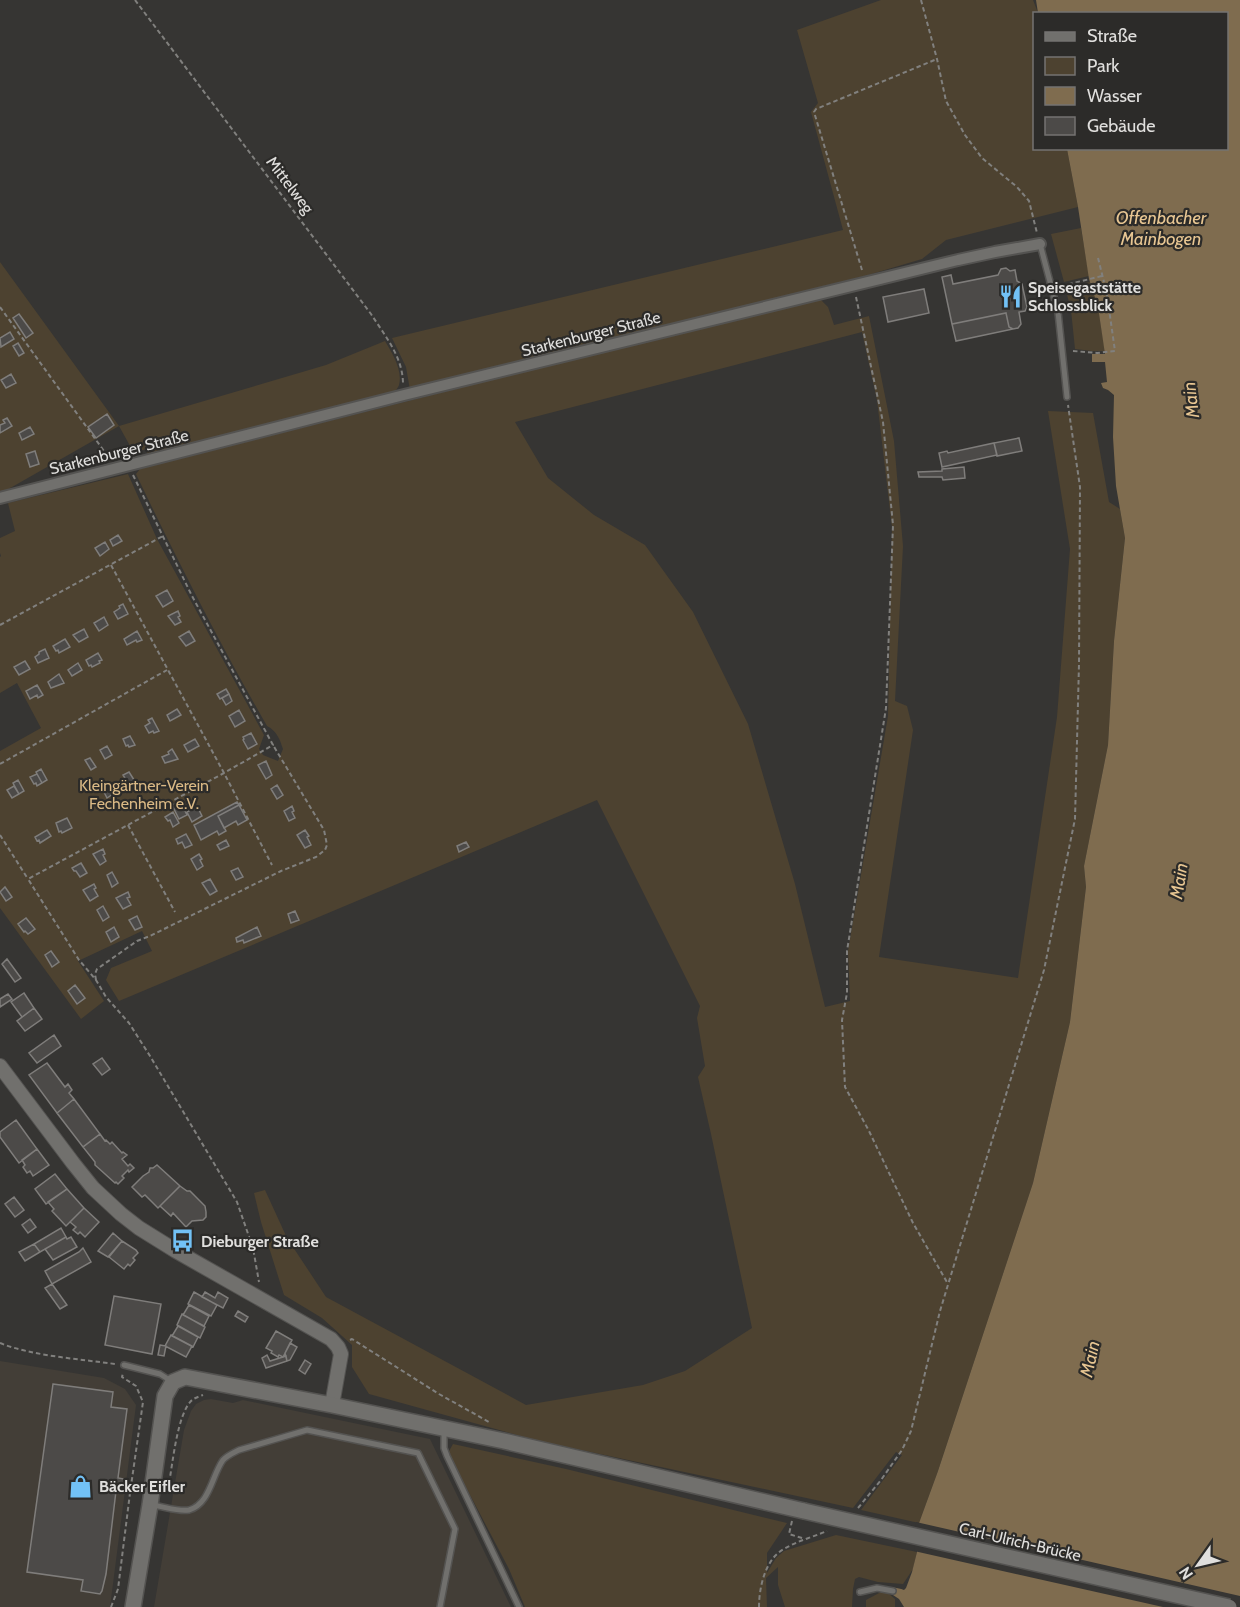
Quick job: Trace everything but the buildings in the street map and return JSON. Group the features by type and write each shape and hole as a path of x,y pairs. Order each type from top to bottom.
{"main road":[{"name":"Carl-Ulrich-Brücke","path":"172,1382 190,1377 504,1441 1229,1607"},
{"path":"134,1607 165,1396 172,1382"}],"street":[{"name":"Starkenburger Straße","path":"0,498 404,395 995,252 1040,244"},
{"path":"0,1065 73,1163 110,1205 155,1238 331,1339 341,1354 332,1405"}],"lane":[{"path":"1040,244 1058,312 1067,396"},
{"path":"124,1365 160,1374 172,1382"},
{"path":"444,1429 444,1448 447,1456 519,1607"},
{"path":"150,1505 187,1510 193,1508 202,1500 221,1463 229,1455 301,1432 307,1431 418,1453 455,1529 440,1607"},
{"path":"860,1592 877,1588 893,1591"}],"path":[{"name":"Mittelweg","path":"135,0 371,314 397,354 403,374 404,395"},
{"path":"921,0 946,101 965,135 982,158 1017,187 1029,201 1040,244"},
{"path":"866,283 814,112 816,109 937,59"},
{"path":"1098,258 1104,282"},
{"path":"1052,288 1102,276"},
{"path":"854,286 883,423 893,525 886,708 847,951 847,993 842,1020 845,1087 913,1223 948,1284"},
{"path":"1062,350 1097,353 1115,351 1107,295"},
{"path":"0,307 116,468"},
{"path":"902,1450 911,1431 940,1311 1044,970 1075,819 1080,487 1067,396"},
{"path":"96,980 97,969 137,941 281,871 316,857 327,845 324,830 273,745 198,606 133,475 130,464"},
{"path":"0,625 163,536"},
{"path":"111,565 272,865"},
{"path":"0,764 167,670"},
{"path":"28,879 273,745"},
{"path":"128,825 175,912"},
{"path":"0,836 79,960 96,980 106,997 129,1023 237,1202 253,1248 260,1281 253,1296"},
{"path":"338,1347 352,1339 439,1394 506,1431 504,1441"},
{"path":"0,1343 34,1352 124,1365 123,1377 136,1386 143,1402 118,1589 111,1607"},
{"path":"789,1534 807,1539"}],"shaded area":[{"path":"0,1361 104,1378 125,1389 136,1405 110,1607 0,1607"},
{"path":"211,1399 233,1403 243,1400 430,1439 511,1607 154,1607 184,1430 196,1404"}],"green space":[{"path":"881,0 1033,0 1038,12 1033,12 1033,150 1067,150 1078,207 946,240 922,259 868,275 410,390 406,367 392,338 843,230 811,112 818,103 797,30"},
{"path":"1081,228 1089,276 1064,282 1051,234"},
{"path":"0,262 119,426 0,492"},
{"path":"1090,282 1098,307 1105,351 1075,349 1071,310 1065,287"},
{"name":"Kleingärtner-Verein Fechenheim e.V.","path":"818,297 828,307 834,325 869,316 894,441 903,546 895,701 907,706 913,730 879,957 1018,978 1057,717 1070,549 1048,411 1093,413 1109,502 1120,509 1125,538 1114,641 1108,745 1084,866 1086,887 1070,1022 1033,1183 919,1523 861,1510 902,1455 896,1452 853,1508 539,1441 369,1394 352,1367 352,1345 322,1318 284,1295 254,1193 265,1190 287,1238 326,1297 526,1405 643,1385 685,1371 752,1328 698,1077 705,1066 697,1018 700,1006 597,800 119,1001 106,980 111,968 152,951 142,931 78,961 104,1001 81,1019 0,908 0,751 41,728 17,683 0,693 0,538 15,531 8,503 128,474 157,539 264,735 259,749 263,755 278,761 283,749 278,736 267,726 183,570 136,474 140,469","holes":["862,332 877,400 892,527 888,716 848,951 850,1001 825,1007 795,884 748,724 693,612 645,545 594,515 548,478 515,422"]},
{"path":"385,341 399,373 399,385 394,394 148,455 146,449 134,453 119,426 326,365"},
{"path":"453,1444 787,1523 767,1553 767,1573 776,1558 784,1551 836,1535 917,1552 913,1569 903,1584 878,1582 859,1577 855,1579 852,1607 785,1607 778,1585 778,1567 766,1578 767,1607 525,1607 509,1569 448,1453"},
{"path":"881,1592 888,1593 895,1599 895,1607 866,1607 866,1600"}],"water":[{"path":"1036,0 1240,0 1240,1607 904,1607 899,1599 887,1591 893,1588 904,1590 912,1572 917,1552 919,1523 1033,1183 1070,1022 1086,887 1084,866 1108,745 1114,641 1125,538 1116,486 1113,437 1114,395 1103,388 1101,383 1107,382 1105,362 1092,362 1092,354 1105,354 1098,307 1089,279 1067,150 1228,150 1228,12 1038,12"}],"pier":[{"path":"916,1522 1240,1596 1240,1607 1163,1607 914,1551"}],"place":[{"name":"Speisegaststätte Schlossblick","path":"1010,296"},
{"name":"Dieburger Straße","path":"183,1241"},
{"name":"Bäcker Eifler","path":"81,1486"}],"water label":[{"name":"Offenbacher Mainbogen","path":"1161,228"},
{"name":"Main","path":"1191,400"},
{"name":"Main","path":"1179,881"},
{"name":"Main","path":"1090,1359"}]}
